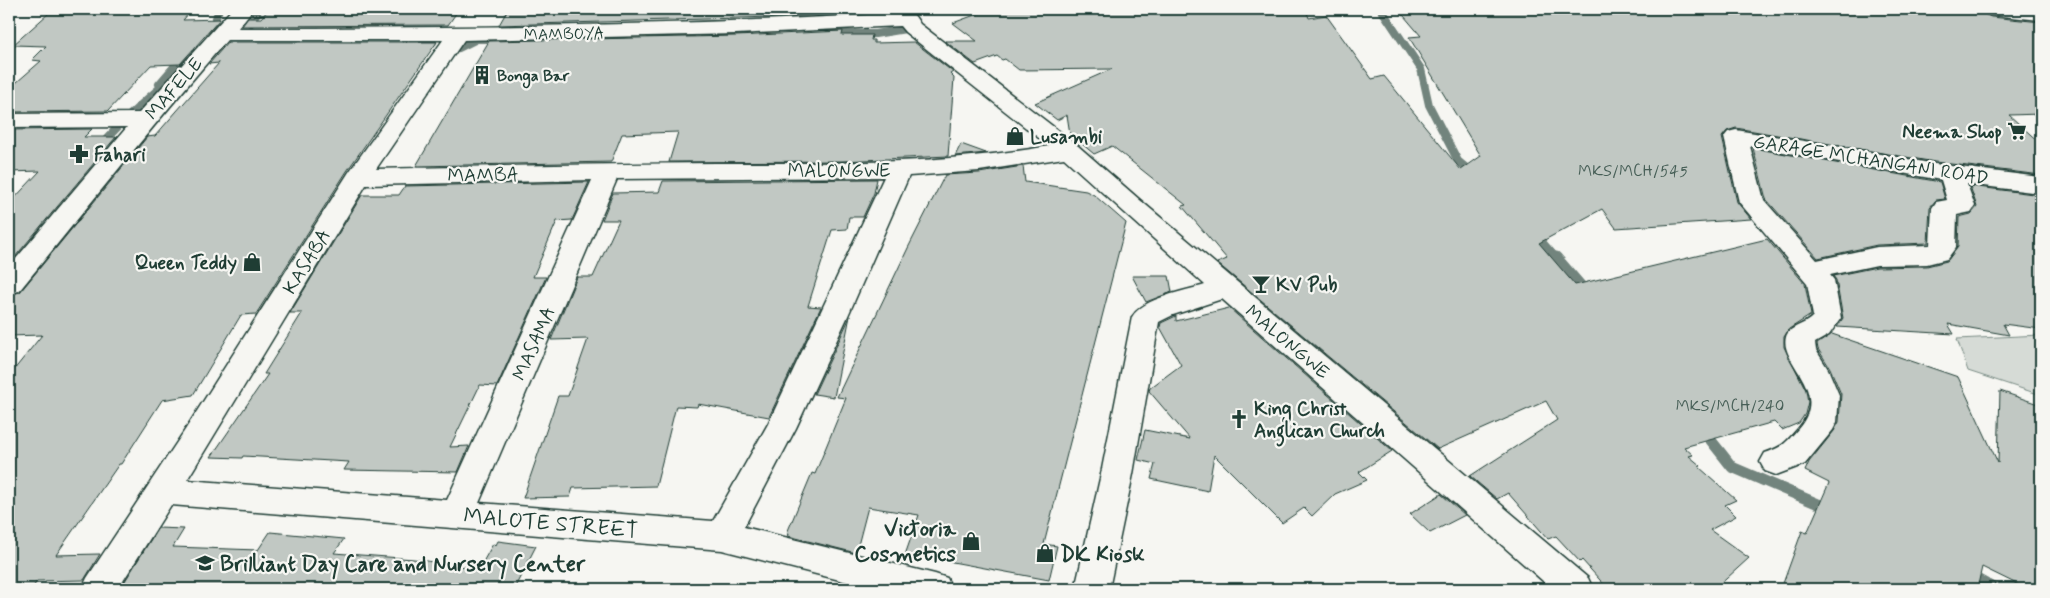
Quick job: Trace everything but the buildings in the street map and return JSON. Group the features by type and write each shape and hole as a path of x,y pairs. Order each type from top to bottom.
{"street":[{"name":"MAFELE","path":"9,284 105,172 145,120 243,9"},
{"path":"1992,9 2041,14"},
{"name":"MAMBOYA","path":"221,34 457,35 791,26 901,14"},
{"name":"MALONGWE","path":"901,14 912,28 1069,150 1226,288 1576,589"},
{"name":"KASABA","path":"99,589 196,439 358,177 457,35"},
{"path":"9,121 145,120"},
{"name":"GARAGE MCHANGANI ROAD","path":"1776,462 1794,455 1822,422 1824,395 1814,369 1802,352 1800,338 1819,328 1827,318 1820,280 1784,242 1752,202 1736,137 1952,174 2041,184"},
{"name":"MALONGWE","path":"608,171 899,170 967,165 1033,157 1069,150"},
{"path":"722,536 781,428 833,318 899,170"},
{"name":"MAMBA","path":"358,177 608,171"},
{"name":"MASAMA","path":"457,515 608,171"},
{"path":"1812,270 1852,259 1892,254 1932,254 1940,252 1944,241 1945,208 1962,206 1952,174"},
{"path":"1092,589 1118,474 1146,317 1163,308 1226,288"},
{"name":"MALOTE STREET","path":"161,491 722,536 935,589"}],"shaded area":[{"path":"2041,335 2041,395 1968,371 1957,339"}],"waterway":[{"path":"208,29 215,21 219,9"},
{"path":"251,23 259,9"},
{"path":"1381,9 1421,69 1429,105 1458,161 1475,175"},
{"path":"1933,10 1953,9"},
{"path":"829,34 875,34 912,28"},
{"path":"651,37 691,36"},
{"path":"704,36 748,36"},
{"path":"530,38 621,37"},
{"path":"407,38 433,42"},
{"path":"459,48 477,39 488,39"},
{"path":"99,147 129,115 162,86 159,84 184,55"},
{"path":"1534,233 1557,259"},
{"path":"1556,257 1587,293"},
{"path":"1702,429 1732,467 1830,509"},
{"path":"1968,574 1995,589"}],"place":[{"name":"Bonga Bar","path":"482,75"},
{"name":"Neema Shop","path":"2017,131"},
{"name":"Lusambi","path":"1015,136"},
{"name":"Fahari","path":"79,154"},
{"name":"Queen Teddy","path":"252,262"},
{"name":"KV Pub","path":"1261,284"},
{"name":"King Christ Anglican Church","path":"1239,419"},
{"name":"Victoria Cosmetics","path":"971,541"},
{"name":"DK Kiosk","path":"1045,553"},
{"name":"Brilliant Day Care and Nursery Center","path":"205,563"}]}
